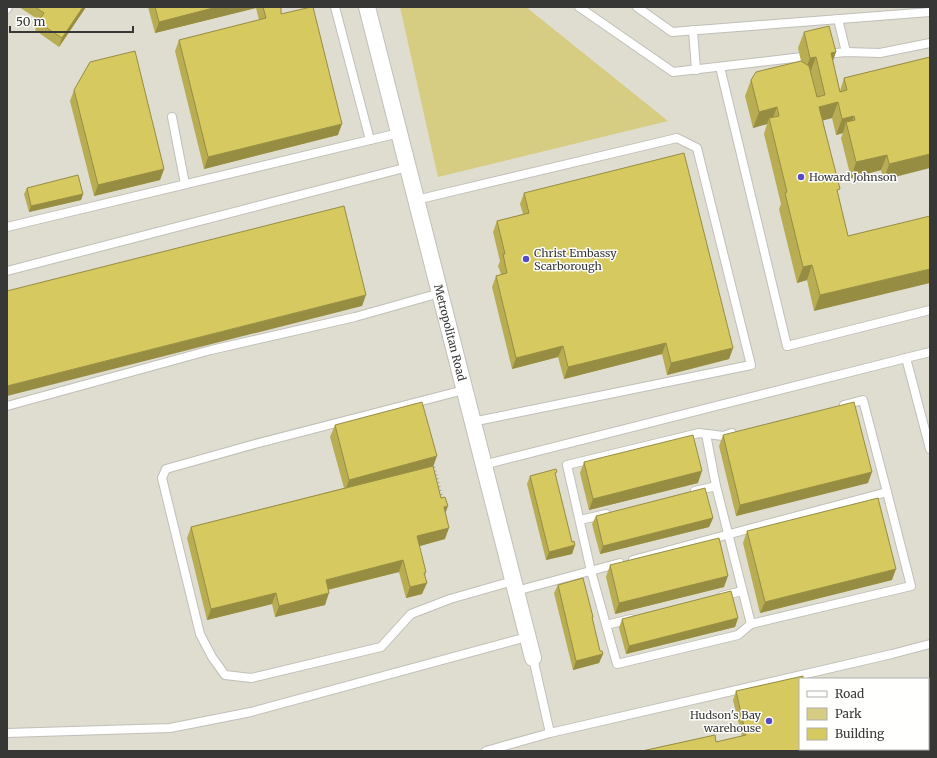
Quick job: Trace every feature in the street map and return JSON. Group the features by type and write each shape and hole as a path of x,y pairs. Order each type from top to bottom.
{"street":[{"name":"Metropolitan Road","path":"367,7 533,658"}],"lane":[{"path":"335,7 370,140"},
{"path":"579,7 673,72 846,52 880,53 930,43"},
{"path":"637,7 672,32 930,12"},
{"path":"838,19 846,52"},
{"path":"693,30 696,70"},
{"path":"720,67 786,346 930,310"},
{"path":"172,117 185,184"},
{"path":"7,227 399,133"},
{"path":"416,200 677,138 697,148 750,365 472,422"},
{"path":"7,271 408,167"},
{"path":"7,406 210,350 355,317 440,293"},
{"path":"483,465 930,352"},
{"path":"906,358 930,449"},
{"path":"464,390 255,444 166,469 162,478 200,634 212,657 226,675 251,678 381,647 411,614 450,599 591,571 887,492"},
{"path":"738,432 723,436 699,433 567,465 591,571 617,664 738,635 751,624 911,586 863,400 834,407"},
{"path":"706,434 716,486 751,624"},
{"path":"685,494 716,486"},
{"path":"580,520 617,511"},
{"path":"712,599 742,591"},
{"path":"606,625 636,618"},
{"path":"7,733 170,728 252,712 527,637"},
{"path":"486,751 550,733 930,644"},
{"path":"533,658 550,733"}],"path":[{"path":"432,461 444,505"}],"shaded area":[{"path":"7,7 930,7 930,751 7,751"}],"green space":[{"path":"400,7 526,7 668,121 438,177"}],"building":[{"path":"35,7 83,7 62,38 38,22 44,13"},
{"path":"155,7 217,7 159,22"},
{"path":"263,7 281,7 281,14 313,7 342,124 208,157 179,40 266,18"},
{"name":"Howard Johnson","path":"829,26 836,52 831,53 840,92 847,90 844,78 930,57 930,154 889,164 887,155 856,162 846,122 855,120 854,116 842,119 838,102 819,107 840,189 837,190 848,236 930,216 930,269 820,295 812,265 803,267 785,193 787,192 769,118 779,116 777,107 759,112 751,80 756,72 801,61 809,66 817,97 825,95 816,57 810,58 804,32"},
{"path":"135,51 164,169 98,185 74,90 90,62"},
{"path":"684,153 733,348 671,363 666,343 568,367 563,346 516,358 496,276 507,273 503,254 505,254 497,221 529,213 524,193"},
{"path":"78,175 83,194 31,206 27,188"},
{"path":"344,206 366,295 7,386 7,291"},
{"path":"422,402 437,456 349,480 335,425"},
{"path":"854,402 872,472 740,505 723,435"},
{"path":"693,435 702,471 593,499 584,462"},
{"path":"433,466 441,498 445,497 448,506 444,507 449,528 417,536 426,572 424,573 427,583 410,587 403,560 326,580 329,593 279,606 276,593 211,609 191,527"},
{"path":"556,469 557,472 555,473 572,542 574,541 575,545 549,552 530,476"},
{"path":"705,488 713,518 603,546 596,516"},
{"path":"878,498 896,569 765,602 747,531"},
{"path":"719,538 728,576 619,603 610,565"},
{"path":"583,578 600,651 602,651 603,654 576,661 558,585"},
{"path":"731,591 738,618 629,646 622,619"},
{"name":"Hudson's Bay warehouse","path":"803,676 803,678 799,678 799,750 929,750 930,686 930,751 642,751 715,735 716,742 746,735 736,691"}],"place":[{"name":"Howard Johnson","path":"801,177"},
{"name":"Christ Embassy Scarborough","path":"526,259"},
{"name":"Hudson's Bay warehouse","path":"769,721"}]}
